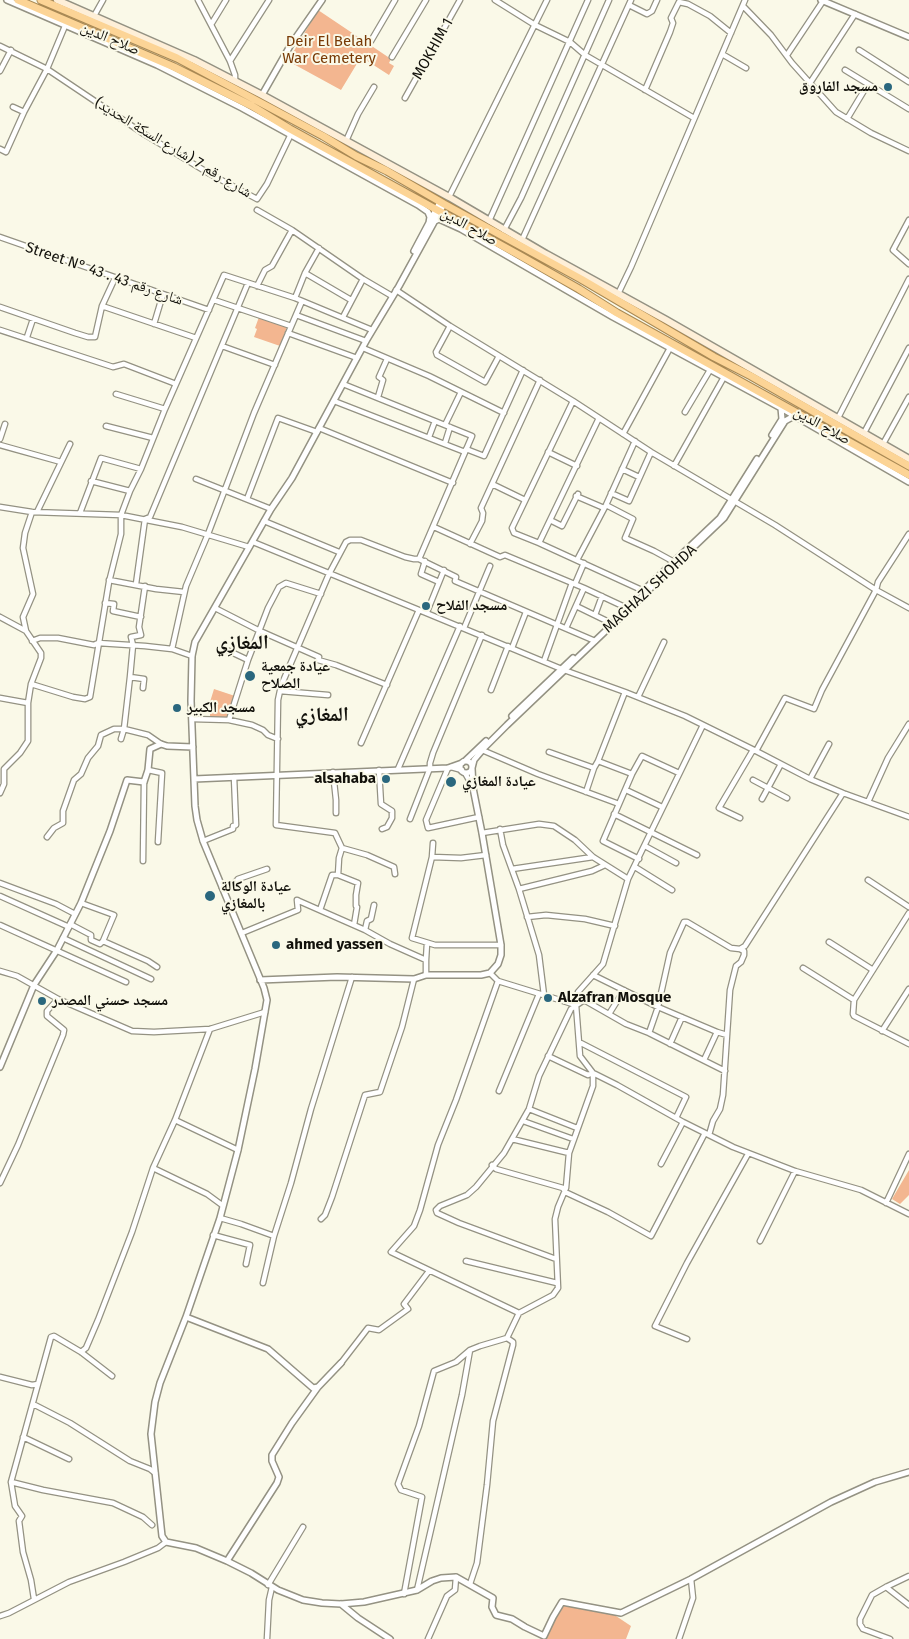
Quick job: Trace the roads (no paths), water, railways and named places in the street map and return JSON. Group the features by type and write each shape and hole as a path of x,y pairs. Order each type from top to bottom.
{"highway":[{"name":"صلاح الدين","path":"18,0 158,63 257,100 353,165 581,279 714,357 909,466"},
{"name":"صلاح الدين","path":"41,0 177,58 387,171 440,207 617,313 909,476"},
{"path":"546,254 549,263"},
{"path":"661,318 662,327"},
{"path":"709,366 714,357"},
{"path":"781,406 787,402 787,397"}],"main road":[{"path":"57,0 194,60 235,81 257,100 346,141 449,197 546,254 909,459"}],"street":[{"path":"7,0 65,26 158,63 353,165 424,208 432,222"},
{"path":"94,16 103,0"},
{"path":"198,0 212,23 230,61 235,81"},
{"path":"212,23 226,0"},
{"path":"230,61 269,0"},
{"path":"257,100 290,46 322,0"},
{"path":"371,41 395,0"},
{"path":"392,57 426,0"},
{"name":"MOKHIM 1","path":"405,98 460,0"},
{"path":"495,0 535,25 570,42 585,55 694,118"},
{"path":"449,197 547,0"},
{"path":"489,221 588,0"},
{"path":"504,230 521,198 609,0"},
{"path":"522,240 630,2 647,14 652,11 657,0"},
{"path":"787,55 822,0 909,37"},
{"path":"645,90 674,24 670,18 679,2 688,4 710,16 731,32"},
{"path":"618,294 743,2 836,112 871,134 909,151"},
{"path":"810,83 855,14"},
{"path":"0,149 6,152 24,112 47,70 65,26"},
{"name":"شارع رقم 7 (شارع السكة الحديد)","path":"0,46 47,70 144,134 210,174 257,199 267,184 291,134"},
{"path":"0,71 11,50"},
{"path":"859,50 909,82"},
{"path":"722,54 746,68"},
{"path":"845,70 909,109"},
{"path":"848,119 868,84"},
{"path":"346,141 358,114 374,87"},
{"path":"12,107 24,112"},
{"path":"166,1542 162,1536 151,1434 155,1402 160,1383 186,1317 220,1218 238,1150 267,1000 247,951 242,933 203,840 197,820 192,719 192,656 195,642 271,509 292,478 440,207"},
{"path":"257,210 292,230 363,279 392,296"},
{"path":"432,222 439,219 455,226 670,348 709,366 724,377 781,406 794,416 909,482"},
{"path":"909,220 893,250 909,264"},
{"path":"257,286 265,270 272,266 292,230"},
{"name":"Street N° 43 . شارع رقم 43","path":"0,237 209,310"},
{"path":"295,298 305,273 319,248"},
{"path":"305,273 351,300"},
{"path":"32,684 73,697 89,698 109,580 121,534 122,515 130,491 224,275 295,298 372,330"},
{"path":"0,307 75,333 95,337 102,306 115,278"},
{"path":"343,317 363,279"},
{"path":"838,418 909,279"},
{"path":"145,520 150,518 248,283"},
{"path":"396,290 651,452 775,525 876,590 909,608"},
{"path":"154,324 163,294"},
{"path":"214,300 291,326"},
{"path":"172,649 184,592 302,301"},
{"path":"102,306 196,338"},
{"path":"296,315 366,341"},
{"path":"26,337 33,319"},
{"path":"450,326 436,352 437,355 485,382 499,356"},
{"path":"0,330 113,366 124,364 176,384"},
{"path":"288,333 357,358"},
{"path":"222,346 275,365"},
{"path":"363,348 429,376 504,413"},
{"path":"623,434 670,348"},
{"path":"864,433 909,348"},
{"path":"378,397 383,380 379,377 387,359"},
{"path":"685,412 709,366"},
{"path":"334,401 465,451 484,456 523,370"},
{"path":"674,466 724,377"},
{"path":"470,544 482,521 482,508 492,484 540,380"},
{"path":"343,384 472,436 420,558"},
{"path":"445,443 448,426 461,392"},
{"path":"116,394 165,410"},
{"path":"883,444 909,396"},
{"path":"573,401 512,528 514,533 645,592"},
{"name":"MAGHAZI SHOHDA","path":"463,762 483,747 562,669 724,518 782,419 781,406"},
{"name":"MAGHAZI SHOHDA","path":"734,501 785,421 794,416"},
{"path":"247,499 278,418 318,430 453,483"},
{"path":"539,543 599,418"},
{"path":"429,437 435,421"},
{"path":"0,439 5,424"},
{"path":"106,426 153,438"},
{"path":"577,560 611,493 634,441"},
{"path":"0,793 4,784 4,769 20,753 28,741 28,703 41,658 38,649 26,631 23,618 33,594 23,548 25,533 70,444"},
{"path":"0,445 61,462"},
{"path":"548,452 577,466"},
{"path":"611,493 629,501 651,452"},
{"path":"80,513 101,458 141,468"},
{"path":"622,469 639,477"},
{"path":"196,479 271,509"},
{"path":"91,480 130,491"},
{"path":"492,484 526,500"},
{"path":"550,520 562,526 577,495 633,519 625,538 675,563"},
{"path":"0,507 34,512 122,515 208,534 249,547"},
{"path":"136,584 145,520"},
{"path":"264,521 339,552"},
{"path":"434,527 500,557 505,555 574,583 628,608"},
{"path":"740,818 719,808 785,698 814,710 822,690 876,590 878,582 909,534"},
{"path":"338,875 339,858 342,848 335,833 276,825 276,776 280,691 339,552 346,542 356,539 414,559 420,558 456,577 455,581 593,640"},
{"path":"253,542 562,669 638,697 703,725 810,779 909,817"},
{"path":"425,562 421,574 440,582"},
{"path":"544,661 558,624 557,622 584,564"},
{"path":"398,769 490,566"},
{"path":"427,612 444,570"},
{"path":"109,580 184,592"},
{"path":"229,720 248,660 268,608 279,586 286,583 321,594"},
{"path":"145,586 139,627 141,635 144,635 145,646"},
{"path":"566,628 584,588"},
{"path":"595,615 602,596"},
{"path":"105,603 114,604 113,611 141,617"},
{"path":"576,606 611,624"},
{"path":"215,608 260,631 319,657 318,660 388,685"},
{"path":"361,743 388,685 419,610"},
{"path":"491,690 526,612"},
{"path":"0,617 26,631"},
{"path":"121,739 124,729 130,677 131,637 141,635"},
{"path":"410,819 430,768 433,753 482,635"},
{"path":"32,641 40,638 58,638 94,645 98,643 145,646 172,649 192,656"},
{"path":"638,697 664,642"},
{"path":"229,651 248,660"},
{"path":"130,677 144,679 143,688"},
{"path":"280,691 328,695"},
{"path":"586,792 625,692"},
{"path":"0,698 28,703"},
{"path":"192,719 229,720 252,725 278,739"},
{"path":"868,802 888,758 909,724"},
{"path":"703,725 628,879 603,964 578,992 576,1005 580,1056 593,1073 617,1084 683,1122 748,1154 795,1171 861,1190 909,1214"},
{"path":"47,837 54,828 62,823 63,811 74,780 81,774 88,758 98,746 101,735 114,729 124,729 148,735 167,746 193,747"},
{"path":"144,861 144,782 148,770 150,749 161,744"},
{"path":"810,779 829,744"},
{"path":"450,767 464,772 470,771 474,760 483,747 538,774 619,804"},
{"path":"549,752 594,768"},
{"path":"639,859 602,842 632,774 642,756 679,773"},
{"path":"598,761 632,774"},
{"path":"194,779 450,767 463,762 470,762 472,768 473,788 501,945 501,955 498,964 490,973 481,975 426,975 414,979 352,977 260,980"},
{"path":"463,762 464,772 473,788"},
{"path":"762,799 781,764"},
{"path":"450,767 426,820 428,828 479,817"},
{"path":"148,770 162,773 158,842"},
{"path":"379,770 382,804 392,811 392,818 387,827 382,830"},
{"path":"334,772 336,813"},
{"path":"203,840 233,829 233,826 236,825 234,777"},
{"path":"0,1067 34,986 64,938 81,903 110,831 127,780 144,782"},
{"path":"753,780 786,798"},
{"path":"626,790 662,807"},
{"path":"740,949 752,938 843,793"},
{"path":"614,814 697,855"},
{"path":"482,832 539,824 554,826 575,840 605,865 628,879"},
{"path":"499,1091 541,994 539,955 519,889 503,845 500,829"},
{"path":"433,844 432,857 412,938 435,945 501,945"},
{"path":"645,846 676,863"},
{"path":"342,848 367,855 394,868 395,874"},
{"path":"432,857 461,858 486,855"},
{"path":"512,869 593,856"},
{"path":"519,889 592,871 605,865"},
{"path":"635,867 672,890"},
{"path":"222,888 234,884 238,879 267,869"},
{"path":"320,910 332,875 338,875 358,883 354,925"},
{"path":"868,880 909,907"},
{"path":"0,882 76,914"},
{"path":"0,896 91,935 91,940 100,944 114,915 81,903"},
{"path":"242,933 298,910 297,900 426,960"},
{"path":"365,930 367,921 371,919 374,905"},
{"path":"909,913 854,1000 852,1014 909,1044"},
{"path":"527,917 546,915 586,919 615,926"},
{"path":"492,1165 496,1169 559,1186 565,1192 608,1212 650,1236 720,1109 723,1095 730,990 736,966 741,962 744,951 731,948 688,922 684,922 670,953 658,1007 649,1034"},
{"path":"0,925 126,982"},
{"path":"64,938 151,979"},
{"path":"102,941 148,961 157,967"},
{"path":"829,942 872,970"},
{"path":"426,975 427,943"},
{"path":"803,968 854,1000"},
{"path":"0,970 17,976 58,999 132,1031 210,1030 265,1012"},
{"path":"490,973 498,981 576,1005"},
{"path":"593,975 658,1007 727,1035"},
{"path":"262,1283 274,1236 352,977"},
{"path":"321,1219 325,1215 332,1197 365,1095 380,1092 402,1027 414,979"},
{"path":"498,981 466,1075 438,1145 414,1226 391,1252 520,1313"},
{"path":"882,1031 909,989"},
{"path":"609,1014 624,990"},
{"path":"0,1183 18,1145 63,1035 64,1030 47,1016 47,1011 58,999"},
{"path":"556,1259 482,1232 436,1213 436,1210 440,1206 459,1199 471,1191 504,1153 529,1109 539,1076 571,1009 584,1000 626,1024 725,1071"},
{"path":"670,1044 682,1017"},
{"path":"81,1352 86,1348 98,1320 153,1168 175,1120 210,1030"},
{"path":"704,1060 717,1032"},
{"path":"579,1042 686,1097 676,1118"},
{"path":"548,1056 588,1075 593,1073"},
{"path":"404,1594 422,1497 401,1490 398,1484 418,1426 434,1370 456,1362 470,1350 507,1338 520,1313 553,1295 558,1288 555,1220 558,1207 565,1192 568,1153 593,1086 593,1073"},
{"path":"529,1109 577,1128"},
{"path":"175,1120 238,1150"},
{"path":"523,1120 573,1139"},
{"path":"661,1164 683,1122"},
{"path":"512,1139 568,1153"},
{"path":"687,1339 655,1326 687,1263 748,1154"},
{"path":"886,1203 909,1154"},
{"path":"153,1168 207,1194 222,1205"},
{"path":"760,1241 795,1171"},
{"path":"220,1218 274,1236"},
{"path":"213,1235 250,1245 246,1264"},
{"path":"466,1261 557,1283"},
{"path":"227,1561 277,1482 279,1476 272,1461 272,1455 292,1423 318,1387 341,1364 368,1328 378,1330 408,1309 404,1304 429,1271"},
{"path":"186,1317 268,1349 313,1388 318,1387"},
{"path":"34,1599 18,1521 22,1516 15,1506 12,1482 51,1337 54,1336 81,1352 112,1376"},
{"path":"470,1584 477,1563 487,1485 492,1421 513,1345 513,1342 507,1338"},
{"path":"417,1590 462,1395 470,1350"},
{"path":"0,1377 32,1385 38,1384"},
{"path":"33,1404 70,1423 130,1461 155,1473"},
{"path":"23,1437 69,1459"},
{"path":"0,1616 9,1614 69,1582 124,1562 153,1550 166,1542 196,1548 227,1561 251,1573 270,1586 303,1600 342,1604 364,1602 404,1594 417,1590 432,1581 456,1577 493,1598 492,1607 496,1614 512,1618 525,1628 544,1636 562,1602 621,1613 691,1579 831,1502 875,1482 909,1472"},
{"path":"12,1482 43,1490 113,1503 143,1517 152,1525"},
{"path":"267,1639 270,1586 303,1527"},
{"path":"890,1639 862,1629 860,1619 872,1595 909,1576"},
{"path":"428,1639 447,1596 455,1590 456,1577"},
{"path":"679,1639 693,1598 691,1579"},
{"path":"886,1587 909,1605"},
{"path":"342,1604 358,1618 390,1639"}],"place":[{"name":"مسجد الفاروق","path":"888,87"},
{"name":"مسجد الفلاح","path":"426,606"},
{"name":"عيادة جمعية الصلاح","path":"250,676"},
{"name":"مسجد الكبير","path":"177,708"},
{"name":"alsahaba","path":"386,779"},
{"name":"عيادة المغازي","path":"451,782"},
{"name":"عيادة الوكالة بالمغازي","path":"210,896"},
{"name":"ahmed yassen","path":"276,945"},
{"name":"Alzafran Mosque","path":"548,998"},
{"name":"مسجد حسني المصدر","path":"42,1001"}],"district":[{"name":"المغازِي","path":"242,643"},
{"name":"المغازي","path":"322,715"}],"park label":[{"name":"Deir El Belah War Cemetery","path":"329,50"}]}
